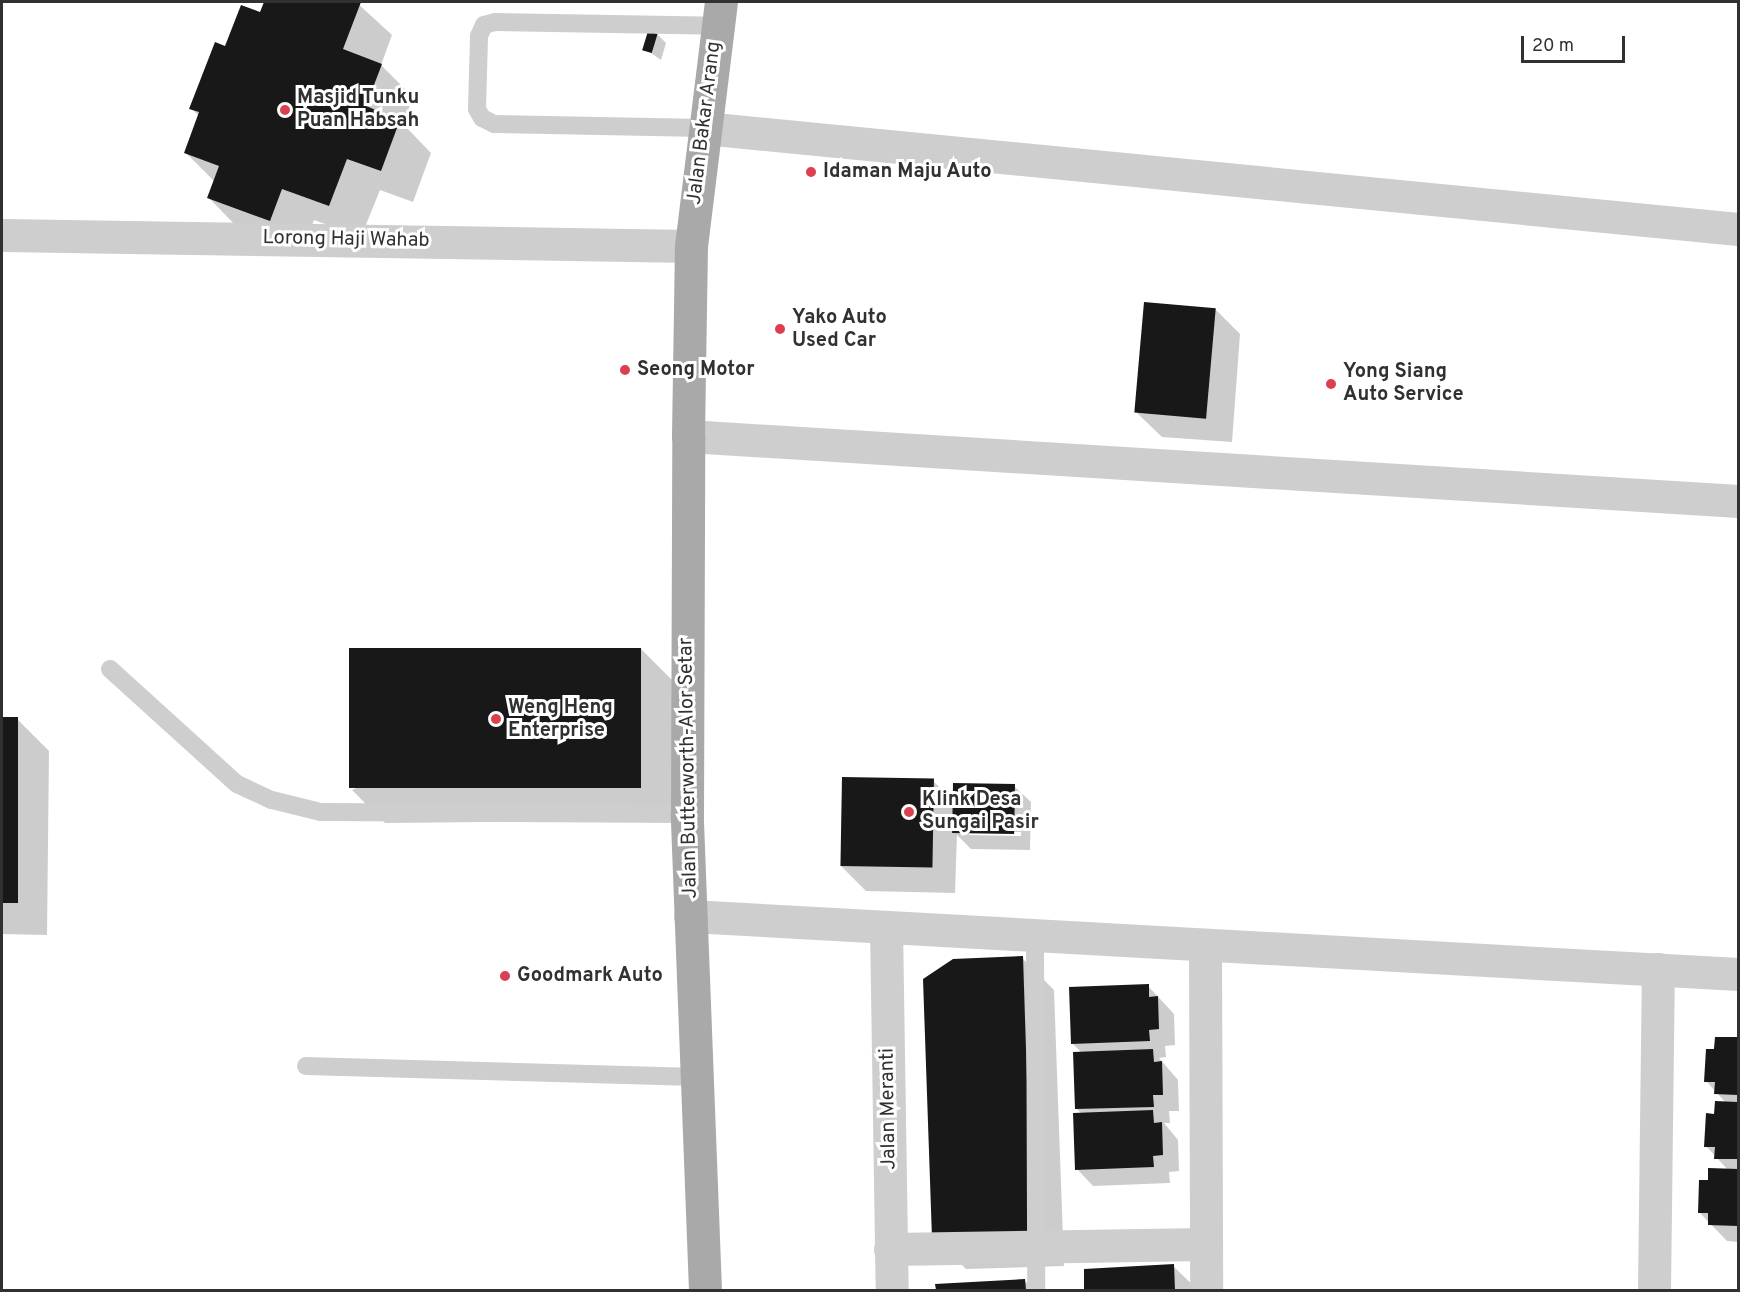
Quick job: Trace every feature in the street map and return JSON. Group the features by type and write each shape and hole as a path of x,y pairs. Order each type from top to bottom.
{"main road":[{"name":"Jalan Bakar Arang","path":"691,246 719,14"},
{"name":"Jalan Butterworth-Alor Setar","path":"691,246 687,814 705,1290"}],"street":[{"path":"704,128 1738,229"},
{"name":"Lorong Haji Wahab","path":"2,235 691,246"},
{"path":"688,436 1738,501"},
{"path":"690,916 1738,974"},
{"name":"Jalan Meranti","path":"886,927 892,1290"},
{"path":"1205,945 1204,1244 1206,1290"},
{"path":"1654,1290 1658,969"},
{"path":"890,1249 1204,1244"}],"lane":[{"path":"704,128 494,124 482,118 477,109 479,36 484,25 495,22 719,14"},
{"path":"110,669 237,784 272,800 321,812 687,814"},
{"path":"1035,935 1036,1290"},
{"path":"306,1066 696,1077"}],"building":[{"name":"Masjid Tunku Puan Habsah","path":"264,2 361,2 343,49 382,64 366,106 400,120 381,171 347,159 329,206 282,189 270,221 207,198 219,166 184,153 199,112 189,109 215,42 225,46 241,5 260,12"},
{"path":"648,31 658,34 652,53 642,50"},
{"path":"1144,302 1216,308 1206,419 1134,413"},
{"name":"Weng Heng Enterprise","path":"349,648 641,648 641,788 349,788"},
{"path":"2,717 18,717 18,903 2,903"},
{"path":"842,777 934,779 932,868 840,866"},
{"path":"953,783 1015,784 1014,834 952,833"},
{"path":"1023,956 1032,1235 932,1238 923,979 953,959"},
{"path":"1149,984 1149,997 1158,996 1159,1029 1149,1030 1150,1041 1071,1044 1069,987"},
{"path":"1715,1037 1738,1037 1738,1095 1714,1094 1715,1082 1704,1082 1706,1049 1714,1049"},
{"path":"1153,1049 1154,1062 1162,1061 1163,1095 1153,1095 1154,1107 1075,1109 1073,1052"},
{"path":"1715,1101 1738,1102 1738,1159 1714,1159 1715,1147 1704,1147 1706,1113 1714,1114"},
{"path":"1153,1110 1154,1123 1162,1122 1163,1155 1153,1156 1154,1167 1075,1170 1073,1113"},
{"path":"1708,1168 1738,1169 1738,1226 1708,1225 1708,1213 1698,1213 1699,1180 1708,1180"},
{"path":"1174,1264 1175,1290 1084,1290 1084,1269"},
{"path":"1025,1279 1026,1290 936,1290 935,1284"}],"place":[{"name":"Masjid Tunku Puan Habsah","path":"285,110"},
{"name":"Idaman Maju Auto","path":"811,172"},
{"name":"Yako Auto Used Car","path":"780,329"},
{"name":"Seong Motor","path":"625,370"},
{"name":"Yong Siang Auto Service","path":"1331,384"},
{"name":"Weng Heng Enterprise","path":"496,719"},
{"name":"Klink Desa Sungai Pasir","path":"909,812"},
{"name":"Goodmark Auto","path":"505,976"}]}
